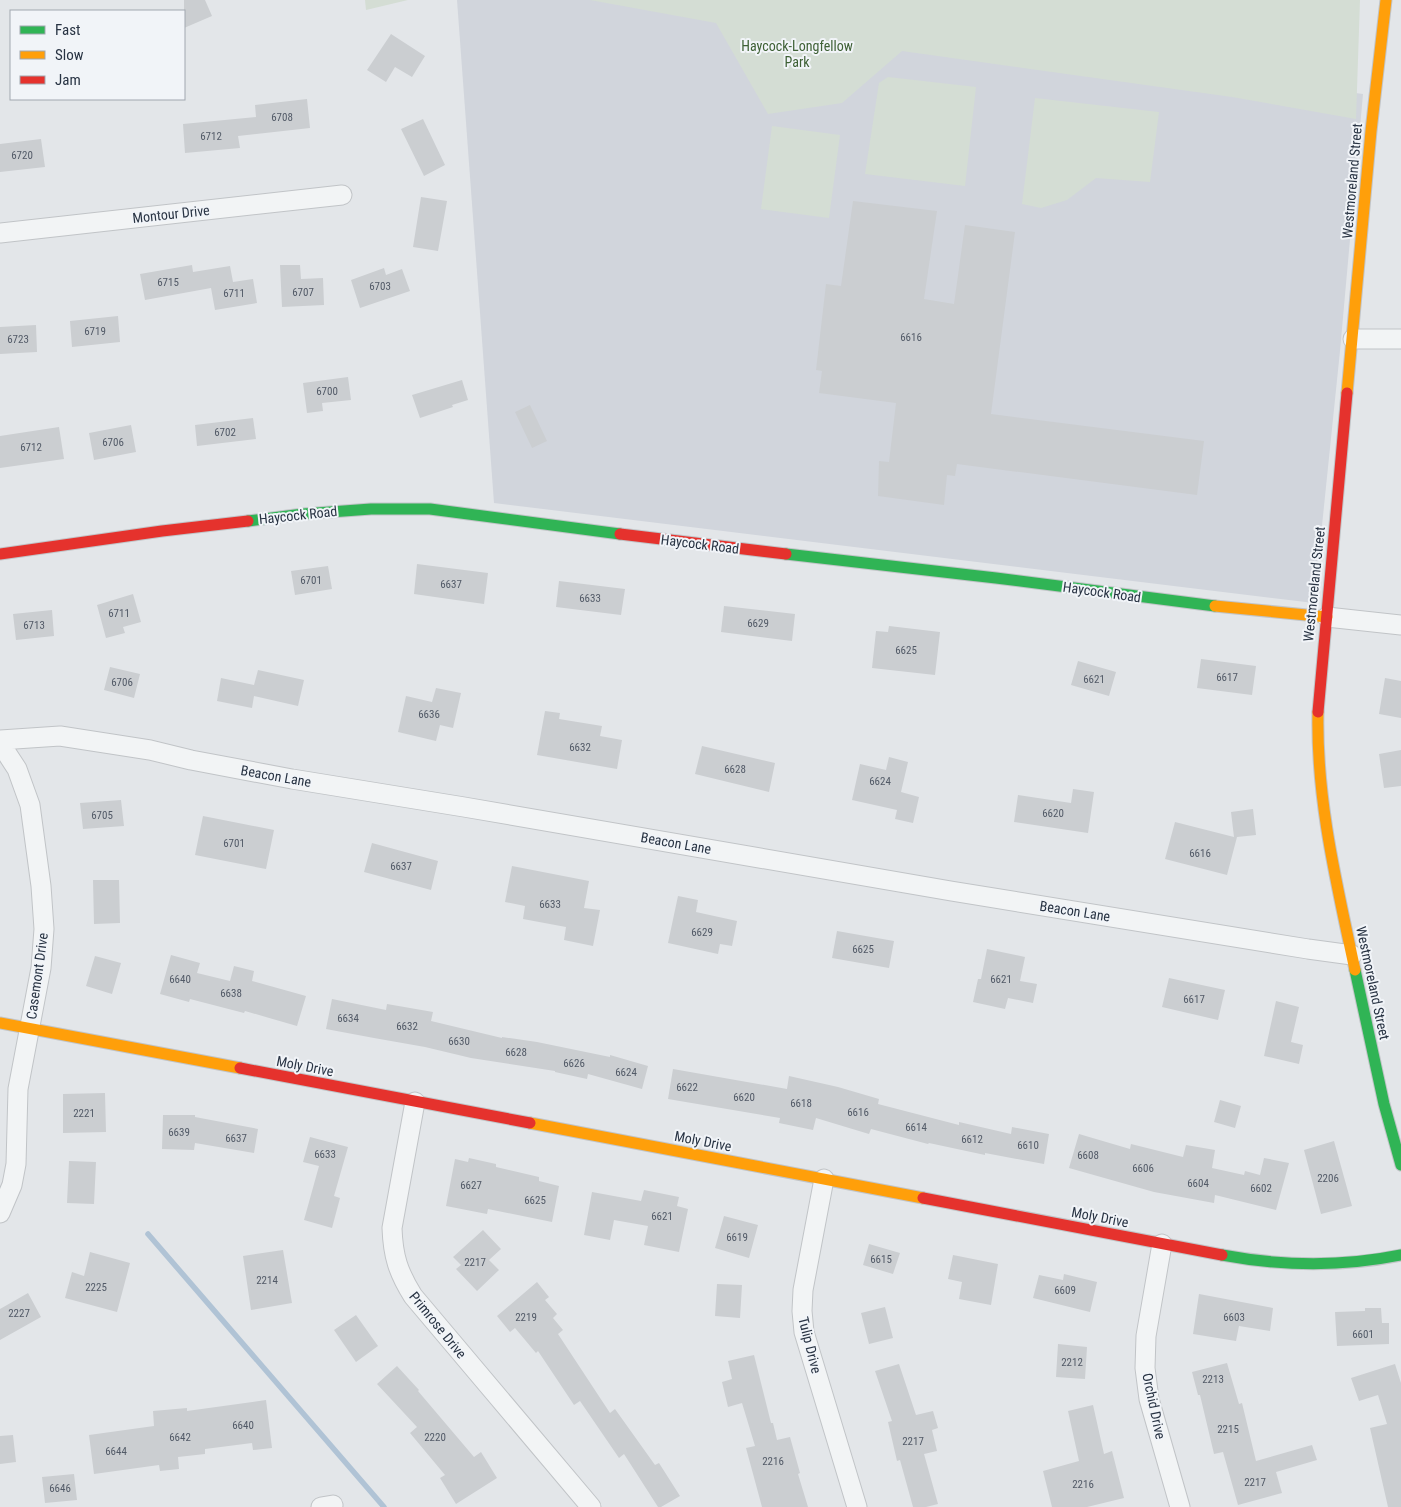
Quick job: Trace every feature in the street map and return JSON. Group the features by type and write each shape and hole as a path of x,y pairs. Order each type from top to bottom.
{"main road":[{"name":"Westmoreland Street","path":"1386,0 1393,27 1371,131 1320,680 1318,758 1322,797 1334,870 1384,1104 1401,1165"},
{"name":"Haycock Road","path":"0,554 162,531 303,514 371,509 430,509 698,544 996,578 1219,608 1327,618"},
{"name":"Moly Drive","path":"0,1024 1244,1259 1291,1264 1342,1264 1401,1255"}],"street":[{"name":"Montour Drive","path":"0,233 342,195"},
{"path":"1353,339 1401,339"},
{"name":"Haycock Road","path":"1327,618 1401,624"},
{"name":"Beacon Lane","path":"0,741 60,736 150,750 191,760 292,779 951,891 1298,948 1352,955"},
{"name":"Casemont Drive","path":"0,741 17,768 30,806 42,886 44,930 42,958 18,1089 16,1164 12,1185 0,1213"},
{"name":"Primrose Drive","path":"415,1102 392,1228 397,1266 413,1296 591,1507"},
{"name":"Tulip Drive","path":"824,1179 803,1290 804,1332 857,1507"},
{"name":"Orchid Drive","path":"1162,1244 1146,1336 1145,1368 1149,1399 1180,1507"}],"shaded area":[{"path":"457,0 655,0 1363,94 1340,351 1314,603 494,503"}],"green space":[{"path":"365,0 408,0 366,10"},
{"name":"Haycock-Longfellow Park","path":"590,0 1360,0 1356,119 1232,97 902,51 842,103 768,114 716,23"},
{"path":"888,77 976,87 965,186 865,174 879,83"},
{"path":"1035,98 1159,112 1150,182 1096,178 1067,200 1041,208 1022,204"},
{"path":"772,126 840,135 829,218 761,209"}],"building":[{"path":"184,0 205,0 212,16 185,28"},
{"path":"391,34 425,56 412,77 395,67 386,82 367,70"},
{"path":"307,99 310,128 238,136 240,148 185,153 183,124 256,117 255,105"},
{"path":"423,119 445,165 424,176 401,129"},
{"path":"41,139 45,167 0,172 0,144"},
{"path":"421,197 447,201 438,251 413,247"},
{"path":"853,201 937,211 924,299 954,304 965,225 1015,232 991,414 1204,441 1197,495 957,464 955,476 947,475 944,505 878,496 879,461 889,462 896,403 819,393 822,371 816,370 826,284 841,286"},
{"path":"192,265 193,272 230,266 233,282 253,279 257,303 215,310 211,288 145,300 140,274"},
{"path":"280,265 300,265 301,279 323,278 324,305 282,307"},
{"path":"384,268 386,275 402,269 410,291 360,308 351,280"},
{"path":"118,316 120,342 72,347 70,321"},
{"path":"36,325 37,352 0,354 0,327"},
{"path":"348,377 351,400 322,403 323,411 307,413 303,383"},
{"path":"462,380 468,400 420,418 412,395"},
{"path":"530,405 547,441 532,448 515,412"},
{"path":"253,418 256,439 197,446 195,425"},
{"path":"131,425 136,452 94,460 89,433"},
{"path":"59,427 64,459 0,468 0,436"},
{"path":"417,564 488,573 484,604 414,594"},
{"path":"328,566 332,589 295,595 291,571"},
{"path":"559,581 625,589 621,615 556,607"},
{"path":"133,594 141,622 123,627 125,633 106,638 97,605"},
{"path":"724,606 795,614 792,641 721,632"},
{"path":"52,610 54,636 16,640 13,614"},
{"path":"889,626 940,632 935,675 872,668 876,631 888,632"},
{"path":"1201,659 1256,666 1252,695 1197,688"},
{"path":"1078,661 1116,672 1109,696 1071,685"},
{"path":"110,667 140,674 134,698 104,690"},
{"path":"258,670 304,680 298,706 254,696 252,708 217,701 221,678 254,685"},
{"path":"1385,678 1401,681 1401,718 1379,714"},
{"path":"436,688 461,693 453,728 440,725 436,741 398,732 406,696 432,702"},
{"path":"545,711 560,713 559,719 602,726 600,736 622,740 617,769 537,755"},
{"path":"702,746 775,763 769,792 695,774"},
{"path":"1401,750 1401,786 1384,788 1379,754"},
{"path":"889,757 908,762 901,792 919,797 913,823 895,819 897,810 852,800 860,764 886,770"},
{"path":"1073,789 1094,792 1088,833 1014,822 1018,795 1071,803"},
{"path":"121,800 124,826 83,829 80,803"},
{"path":"1253,809 1256,835 1237,837 1227,875 1165,859 1175,822 1234,837 1231,812"},
{"path":"203,816 274,830 266,869 195,855"},
{"path":"372,843 438,861 431,890 364,872"},
{"path":"512,866 589,881 584,908 600,910 593,946 564,940 566,927 523,919 525,906 505,902"},
{"path":"93,880 119,880 120,923 94,924"},
{"path":"678,896 698,900 696,912 737,921 732,946 720,944 718,954 668,943"},
{"path":"837,931 894,941 889,968 832,958"},
{"path":"987,949 1025,957 1020,981 1037,984 1033,1003 1008,998 1005,1009 973,1002 978,979 981,979"},
{"path":"171,955 200,963 197,973 230,981 234,966 254,971 252,981 306,996 297,1026 245,1011 244,1013 190,999 189,1002 160,994"},
{"path":"95,956 121,963 112,994 86,986"},
{"path":"1169,978 1225,990 1218,1020 1162,1007"},
{"path":"332,999 386,1010 387,1004 433,1012 431,1021 502,1038 537,1042 610,1057 610,1055 648,1066 642,1089 588,1074 587,1079 555,1071 471,1058 425,1047 326,1029"},
{"path":"1276,1001 1299,1007 1291,1042 1303,1045 1299,1064 1264,1056"},
{"path":"673,1069 787,1089 789,1076 838,1087 879,1099 878,1104 959,1125 959,1122 1011,1134 1012,1127 1049,1134 1044,1164 928,1144 871,1129 869,1134 816,1118 813,1130 779,1123 780,1118 668,1099"},
{"path":"105,1093 106,1132 63,1133 63,1094"},
{"path":"1220,1100 1241,1106 1235,1128 1214,1122"},
{"path":"163,1115 195,1115 195,1117 258,1129 254,1153 195,1143 194,1150 162,1149"},
{"path":"1079,1134 1130,1149 1131,1144 1183,1157 1186,1145 1215,1150 1212,1168 1244,1175 1245,1171 1260,1175 1264,1158 1289,1163 1276,1210 1215,1195 1214,1203 1154,1192 1069,1168"},
{"path":"310,1137 348,1147 334,1196 340,1198 332,1228 304,1220 319,1166 303,1162"},
{"path":"1334,1141 1352,1206 1321,1214 1304,1150"},
{"path":"469,1158 496,1164 496,1167 539,1177 539,1181 559,1186 552,1222 488,1209 487,1214 446,1206 455,1159 468,1162"},
{"path":"69,1161 96,1162 94,1204 67,1203"},
{"path":"644,1190 679,1197 677,1206 688,1209 679,1252 644,1245 648,1226 614,1220 610,1240 584,1235 592,1192 641,1201"},
{"path":"724,1216 758,1225 749,1258 715,1248"},
{"path":"483,1230 501,1249 489,1260 499,1270 477,1291 456,1269 461,1265 453,1257"},
{"path":"869,1244 900,1253 893,1274 863,1265"},
{"path":"283,1250 292,1303 251,1310 243,1256"},
{"path":"90,1252 130,1263 117,1312 65,1298 72,1272 84,1276"},
{"path":"953,1255 998,1264 991,1305 959,1299 962,1282 948,1279"},
{"path":"1064,1274 1097,1282 1090,1312 1033,1298 1039,1275 1063,1280"},
{"path":"537,1282 549,1297 545,1300 557,1314 553,1318 563,1330 558,1334 610,1413 615,1409 655,1465 659,1463 680,1496 658,1507 624,1454 619,1458 580,1401 574,1405 538,1351 536,1353 515,1328 510,1332 497,1316"},
{"path":"717,1284 742,1285 740,1318 715,1316"},
{"path":"28,1293 41,1317 0,1340 0,1309"},
{"path":"1199,1294 1273,1308 1270,1331 1239,1326 1236,1341 1193,1334"},
{"path":"885,1307 893,1338 869,1344 861,1313"},
{"path":"1365,1308 1381,1308 1382,1323 1389,1323 1389,1344 1337,1346 1335,1312 1365,1311"},
{"path":"356,1315 378,1346 356,1362 334,1330"},
{"path":"1058,1344 1087,1347 1085,1379 1056,1377"},
{"path":"754,1355 777,1440 790,1437 808,1507 762,1507 746,1448 755,1446 742,1403 728,1407 722,1382 732,1379 728,1361"},
{"path":"1227,1363 1239,1404 1242,1403 1256,1461 1312,1445 1317,1460 1276,1472 1282,1493 1238,1505 1223,1452 1214,1454 1200,1395 1198,1395 1192,1372"},
{"path":"899,1364 916,1415 933,1411 938,1428 932,1430 937,1451 924,1454 938,1504 926,1507 913,1507 900,1460 897,1461 888,1422 892,1421 875,1371"},
{"path":"1395,1364 1401,1383 1401,1507 1388,1507 1370,1428 1387,1424 1378,1395 1359,1401 1351,1378"},
{"path":"397,1366 474,1457 481,1452 497,1478 456,1504 440,1478 445,1475 410,1433 417,1427 377,1384"},
{"path":"266,1400 272,1448 253,1450 252,1443 205,1449 205,1454 178,1457 179,1469 160,1471 159,1465 94,1474 89,1435 154,1426 153,1411 187,1408 187,1411"},
{"path":"1093,1405 1104,1454 1112,1451 1124,1498 1087,1507 1052,1507 1043,1471 1079,1461 1068,1411"},
{"path":"13,1435 16,1462 0,1464 0,1436"},
{"path":"74,1474 77,1500 45,1503 42,1477"}],"waterway":[{"path":"148,1234 384,1507"}],"traffic: fast":[{"path":"248,521 303,514 371,509 430,509 620,534"},
{"path":"786,554 1215,606"},
{"path":"1355,970 1384,1104 1401,1165"},
{"path":"1222,1255 1244,1259 1311,1264 1356,1262 1401,1255"}],"traffic: slow":[{"path":"1347,393 1371,131 1386,0"},
{"path":"1215,606 1327,617"},
{"path":"1318,712 1318,745 1324,810 1355,970"},
{"path":"0,1023 240,1068"},
{"path":"530,1123 923,1198"}],"traffic: jam":[{"path":"1318,712 1347,393"},
{"path":"0,554 248,521"},
{"path":"620,534 786,554"},
{"path":"240,1068 530,1123"},
{"path":"923,1198 1222,1255"}]}
